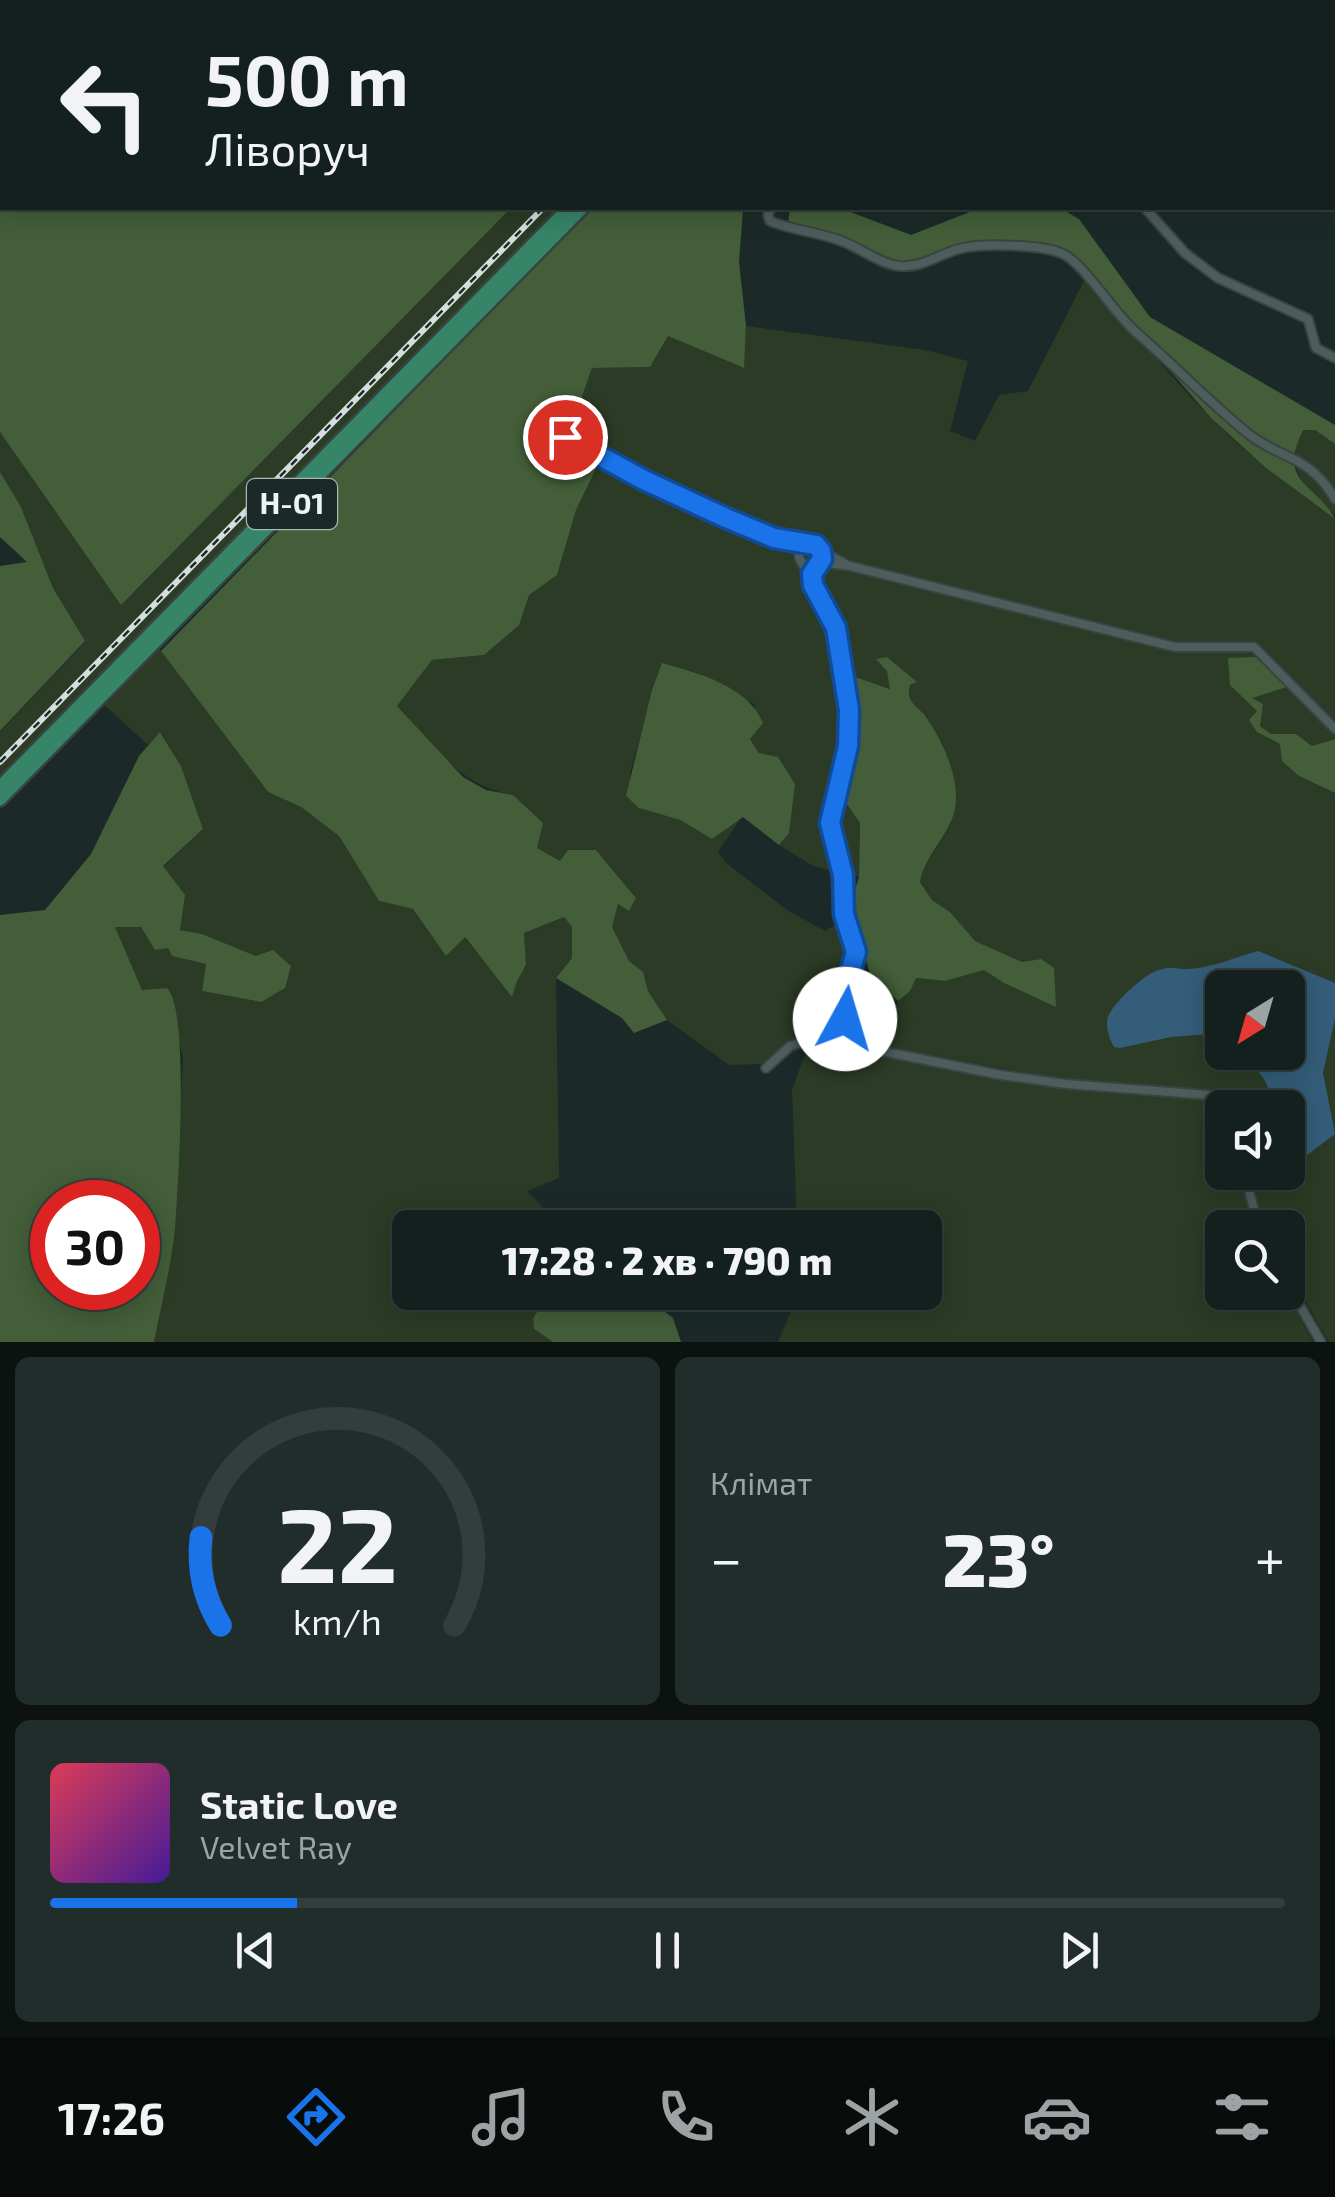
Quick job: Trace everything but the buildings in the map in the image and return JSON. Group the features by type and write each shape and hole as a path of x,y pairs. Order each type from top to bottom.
{"main road":[{"name":"Н-01","path":"0,786 566,210"},
{"name":"Н-01","path":"0,800 581,210"}],"street":[{"path":"769,210 770,221 776,224 840,240 896,266 926,266 938,255 966,246 1062,253 1077,264 1121,320 1244,430 1303,462 1325,481 1335,499"},
{"path":"1147,210 1185,253 1218,278 1308,320 1316,348 1335,358"},
{"path":"565,437 644,480 774,538 804,546 812,544 850,566"},
{"path":"774,538 809,567 850,566 1174,647 1254,647 1335,729"},
{"path":"804,546 800,560 836,628 849,710 848,746 830,823 843,875 844,914 856,952 843,996 852,1037"},
{"path":"813,585 812,574 821,551"},
{"path":"766,1068 790,1046 832,1033 852,1037 871,1049 915,1059 1056,1083 1205,1096"},
{"path":"1302,1310 1321,1342"}],"green space":[{"path":"0,210 509,210 121,605 0,432"},
{"path":"509,210 566,210 51,733 0,776 0,732 85,642 53,588 21,507 0,472 0,432 121,604"},
{"path":"590,210 743,210 739,262 746,326 744,368 668,336 650,367 592,368 570,431 597,467 576,510 557,575 529,595 519,625 484,655 432,660 397,706 463,777 486,790 513,795 543,823 537,848 560,861 568,850 596,850 636,898 629,911 618,904 612,927 629,961 643,972 648,991 667,1020 634,1033 622,1018 556,978 572,958 572,927 564,917 524,933 526,965 512,997 465,937 446,956 413,909 379,901 339,836 301,807 268,792 161,651"},
{"path":"790,210 845,210 911,235 975,210 1063,210 1079,219 1150,317 1335,425 1335,444 1315,430 1303,430 1294,461 1302,481 1335,519 1265,467 1211,418 1066,250 967,243 913,262 893,262 857,244 788,223"},
{"path":"1088,273 1209,416 1254,457 1335,519 1335,739 1312,746 1296,734 1271,734 1259,726 1263,704 1251,698 1287,686 1229,658 1257,712 1257,731 1280,744 1299,776 1335,793 1335,1342 1329,1342 1305,1300 1305,1210 1258,1210 1252,1190 1305,1190 1305,1090 1205,1090 1076,1082 883,1046 898,1001 910,991 916,978 945,981 984,969 1004,983 1056,1006 1041,959 1022,962 974,941 950,912 932,900 920,881 951,822 923,712 910,697 910,685 916,683 887,671 891,689 853,677 860,744 849,761 844,800 860,823 859,877 813,866 779,845 789,833 750,738 755,705 691,671 662,664 630,773 639,808 680,820 712,839 742,816 718,852 725,862 787,910 825,931 841,922 848,966 838,988 842,1024 793,1041 766,1064 729,1065 667,1020 648,991 643,972 629,961 612,927 618,904 636,898 597,851 569,850 560,862 536,848 513,795 493,790 462,773 397,706 432,660 484,655 528,595 557,575 576,510 597,467 570,431 592,368 650,367 668,336 743,368 746,326 925,350 968,361 950,431 975,441 999,395 1028,391"},
{"path":"1302,430 1315,430 1335,444 1335,516 1307,487 1296,468"},
{"path":"0,472 21,507 53,588 85,641 0,731 0,566 27,562 0,537"},
{"path":"153,645 268,792 301,807 339,836 379,901 413,909 446,956 464,937 512,996 526,965 524,933 564,917 572,927 572,958 556,978 559,1178 527,1191 545,1210 392,1210 392,1310 538,1310 533,1318 534,1329 553,1342 154,1342 174,1230 183,1058 167,988 142,990 114,927 141,927 168,948 172,956 206,964 202,991 261,1002 256,956 202,934 180,930 163,867 203,829 181,766 161,732 148,745 99,700"},
{"path":"887,657 917,682 910,685 910,698 942,745 955,787 952,820 920,882 932,900 950,912 975,941 1022,962 1041,959 1054,968 1056,1007 984,970 945,981 916,978 910,991 898,1001 870,974 850,906 859,877 860,823 844,800 849,761 860,744 852,676 890,689 887,671 876,659"},
{"path":"1258,657 1287,687 1252,698 1263,704 1260,726 1271,734 1296,734 1312,746 1335,739 1335,793 1299,776 1282,761 1280,744 1257,732 1249,720 1257,711 1230,685 1228,658"},
{"path":"662,663 734,690 756,710 763,723 750,739 759,753 778,757 795,784 789,833 779,845 743,817 712,839 680,820 639,808 626,796"},
{"path":"160,732 181,766 203,829 163,866 185,895 180,930 202,934 256,956 273,950 291,966 285,988 261,1002 202,991 206,964 172,956 168,948 155,950 141,927 115,927 142,990 167,988 178,1029 181,1102 175,1229 168,1272 154,1342 0,1342 0,915 45,910 91,854 139,756"},
{"path":"836,1038 850,1039 876,1053 1054,1088 1205,1100 1205,1190 1243,1190 1249,1210 1205,1210 1205,1310 1295,1310 1313,1342 778,1342 792,1310 942,1310 942,1210 796,1210 792,1089 808,1047"},
{"path":"538,1310 662,1310 673,1318 681,1342 553,1342 534,1329 533,1318"}],"water":[{"path":"1258,951 1304,970 1205,970 1205,1034 1114,1047 1108,1017 1138,983 1168,968 1206,967"},
{"path":"1305,971 1335,983 1335,1018 1323,1073 1335,1134 1305,1156 1305,1090 1269,1090 1257,1070 1305,1070"}],"railway":[{"path":"0,762 541,210"}],"route":[{"path":"565,437 726,518 774,538 816,545 821,551 822,559 812,574 813,585 836,628 849,710 848,746 830,823 843,875 844,914 856,952 843,996 845,1019"}]}
